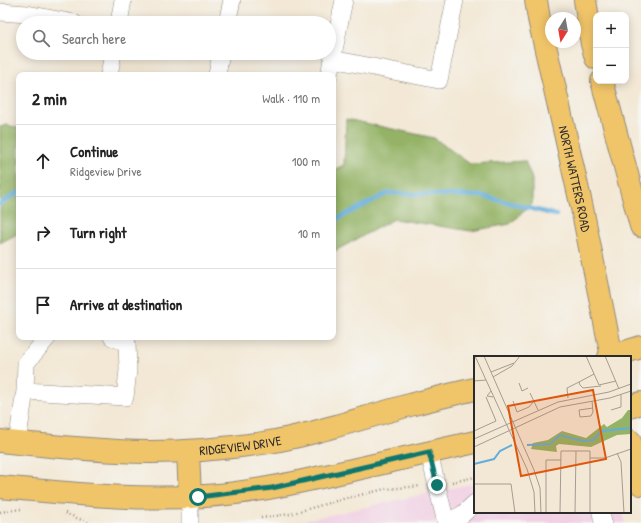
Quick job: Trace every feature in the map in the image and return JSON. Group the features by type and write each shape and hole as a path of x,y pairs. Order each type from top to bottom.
{"main road":[{"name":"NORTH WATTERS ROAD","path":"536,0 540,27 582,208 611,356"},
{"path":"585,0 593,48"},
{"path":"603,84 641,226"},
{"path":"614,356 641,347"},
{"name":"RIDGEVIEW DRIVE","path":"8,442 120,451 161,452 188,451 234,446 292,437 328,429 436,398 474,389"},
{"path":"631,407 641,404"},
{"path":"0,487 119,497 214,496 272,488 474,442"},
{"path":"631,445 641,484"},
{"path":"188,451 190,497"}],"street":[{"path":"120,16 123,0"},
{"path":"229,16 232,0"},
{"path":"336,41 344,0"},
{"path":"331,67 439,80 455,0"},
{"path":"0,12 37,16"},
{"path":"110,72 112,60"},
{"path":"218,72 220,60"},
{"path":"8,442 26,391 26,363 45,340"},
{"path":"26,391 125,397 128,370 127,343 120,340"},
{"path":"429,452 446,523 463,514 474,504"},
{"path":"190,497 190,523"},
{"path":"601,513 603,523"}],"path":[{"path":"261,518 290,514 385,489 437,485 474,477"},
{"path":"0,512 24,509"},
{"path":"63,512 89,523"}],"shaded area":[{"path":"474,483 474,513 623,513 625,523 293,523"}],"green space":[{"path":"346,119 434,138 470,164 525,161 532,179 532,204 510,224 471,231 394,219 336,250 336,169 344,165"},
{"path":"7,125 16,127 16,235 0,243 0,127"}],"waterway":[{"path":"336,219 388,193 483,196 556,215"},
{"path":"0,204 16,194"}],"route":[{"path":"198,497 272,488 429,452 437,485"}]}
